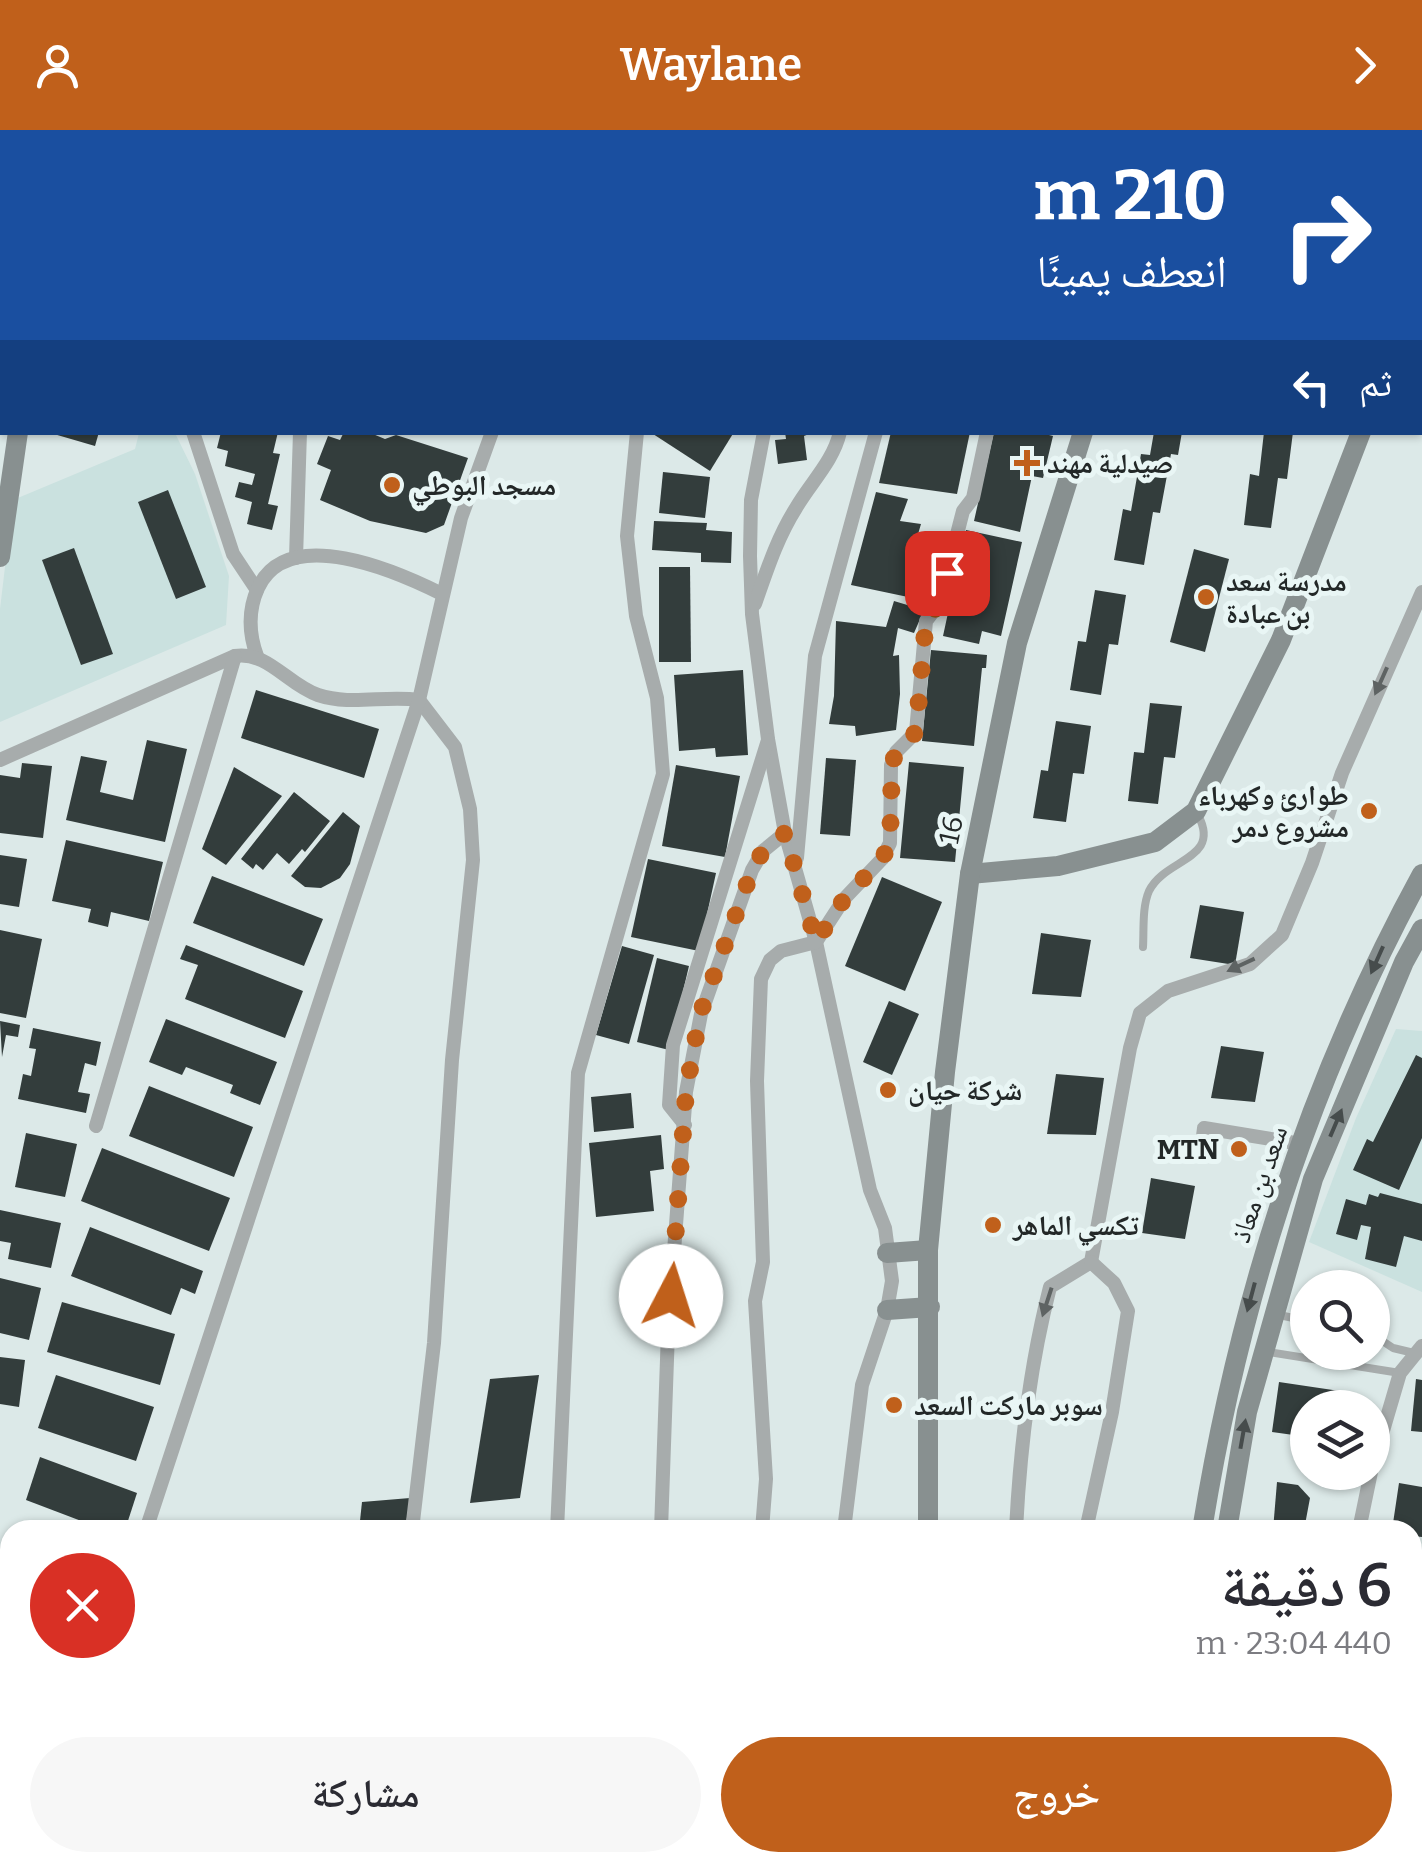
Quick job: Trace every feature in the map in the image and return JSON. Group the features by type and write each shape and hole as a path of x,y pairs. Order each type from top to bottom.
{"street":[{"path":"0,556 18,435"},
{"path":"194,435 234,554 256,590"},
{"path":"296,558 300,435"},
{"path":"149,1520 420,700 460,518 491,435"},
{"path":"557,1520 578,1072 663,774 656,698 636,616 627,536 637,435"},
{"path":"763,435 751,500 752,614 768,740 785,833 816,942 870,1190 885,1228 892,1270 888,1310 862,1385 845,1520"},
{"path":"752,614 774,548 797,505 830,460 839,435"},
{"path":"796,866 815,656 875,435"},
{"path":"763,1520 766,1479 755,1301 763,1262 757,1081 761,979 770,960 782,951 816,942 844,899 882,859 890,843 892,764 896,752 916,732 926,620 939,604 987,435"},
{"name":"16","path":"928,1520 928,1250 970,874 1017,643 1082,435"},
{"path":"970,874 1058,866 1155,842 1196,810 1281,640 1360,435"},
{"path":"256,656 250,624 256,590 270,572 296,558 323,555 362,562 442,594"},
{"path":"1017,1520 1029,1402 1050,1287 1091,1262 1130,1048 1140,1013 1168,991 1250,964 1282,936 1312,864 1342,773 1422,592"},
{"path":"96,1126 234,656"},
{"path":"0,760 234,656 256,656 320,696 350,701 420,700 455,746 470,809 473,860 452,1060 434,1344 413,1520"},
{"path":"685,1125 670,1105 673,1045 768,740"},
{"path":"661,1520 668,1331 686,1092 700,1014 752,870 763,851 785,833"},
{"name":"سعد بن معاذ","path":"1204,1520 1214,1456 1252,1291 1301,1144 1381,950 1422,874"},
{"name":"سعد بن معاذ","path":"1228,1520 1247,1412 1313,1179 1404,962 1422,929"},
{"path":"1201,1152 1204,1128 1301,1144"},
{"path":"887,1253 928,1250"},
{"path":"1088,1520 1112,1412 1128,1311 1114,1283 1091,1262"},
{"path":"888,1310 930,1307"},
{"path":"1390,1408 1400,1373 1418,1349"},
{"path":"1361,1520 1368,1490"}],"lane":[{"path":"1143,947 1150,888 1202,847 1204,826 1196,810"},
{"path":"1274,1314 1290,1317"},
{"path":"1390,1346 1418,1349"},
{"path":"1264,1352 1400,1373"}],"shaded area":[{"path":"138,435 176,435 195,474 229,576 226,625 0,722 0,609 13,500 135,449"},
{"path":"1396,1029 1422,1031 1422,1292 1390,1278 1390,1270 1372,1270 1309,1242 1356,1118"}],"building":[{"path":"57,435 98,435 95,446"},
{"path":"220,435 277,435 273,453 280,454 268,504 278,506 272,530 247,524 252,502 235,497 239,482 252,485 255,474 225,466 228,451 217,448"},
{"name":"مسجد البوطي","path":"342,435 375,435 385,439 396,435 468,458 444,525 426,533 370,521 320,500 331,470 317,464 328,436 340,440"},
{"path":"655,435 732,435 710,471"},
{"path":"785,435 806,435 807,460 778,464 775,440 786,439"},
{"path":"890,435 969,435 957,494 879,483"},
{"path":"993,435 1053,436 1043,478 1032,476 1020,532 974,521"},
{"path":"1153,435 1181,435 1178,455 1171,454 1160,513 1153,512 1144,565 1114,560 1123,509 1131,511 1141,454 1150,455"},
{"path":"1264,435 1293,435 1287,479 1278,478 1271,528 1244,525 1250,474 1259,476"},
{"path":"663,472 710,477 705,518 659,513"},
{"path":"168,490 206,587 176,599 138,502"},
{"path":"876,492 908,499 900,521 921,524 911,558 936,562 927,601 851,585"},
{"path":"654,521 707,523 706,530 732,532 731,563 701,562 701,553 652,550"},
{"path":"966,530 1022,542 1001,636 982,631 979,644 943,636"},
{"path":"74,548 113,654 81,665 42,560"},
{"path":"1194,549 1229,559 1205,652 1170,642"},
{"path":"659,567 690,567 691,662 659,662"},
{"path":"1095,590 1126,595 1118,645 1109,644 1101,695 1070,690 1078,641 1086,642"},
{"path":"894,601 924,610 914,633 898,628 893,656 899,655 896,730 856,736 855,726 829,724 834,696 836,621 886,627"},
{"path":"931,650 987,655 986,668 982,668 974,746 922,741"},
{"path":"743,670 748,755 716,757 715,748 679,751 674,675"},
{"path":"256,690 379,729 364,778 241,738"},
{"path":"1150,703 1182,706 1175,758 1164,757 1158,804 1128,801 1134,752 1144,753"},
{"path":"1056,721 1091,726 1084,774 1073,773 1066,822 1033,818 1041,770 1048,771"},
{"path":"147,740 187,749 165,842 66,820 81,756 107,761 100,792 133,800"},
{"path":"826,758 856,760 850,836 820,834"},
{"path":"909,762 964,767 955,862 900,858"},
{"path":"22,763 52,766 43,838 0,833 0,775 20,778"},
{"path":"676,765 740,776 725,857 662,846"},
{"path":"234,767 282,796 226,865 202,849"},
{"path":"294,792 330,821 305,852 302,849 289,864 277,853 263,870 256,864 253,869 241,859"},
{"path":"343,812 360,826 350,864 340,878 321,888 305,887 291,876"},
{"path":"66,840 163,862 149,921 111,912 108,927 88,922 91,909 52,901"},
{"path":"0,855 27,859 19,907 0,904"},
{"path":"648,859 716,873 699,951 631,937"},
{"path":"212,876 323,919 304,966 193,923"},
{"path":"882,877 942,902 905,991 845,966"},
{"path":"1200,905 1244,912 1235,965 1190,958"},
{"path":"0,930 42,939 26,1018 0,1013"},
{"path":"1041,933 1091,940 1081,997 1032,994"},
{"path":"186,945 303,991 285,1038 185,999 198,965 180,959"},
{"path":"622,946 654,955 629,1044 596,1035"},
{"path":"657,958 689,966 669,1050 637,1042"},
{"path":"889,1001 919,1014 892,1075 863,1062"},
{"path":"166,1019 277,1062 260,1105 230,1093 233,1085 186,1067 182,1075 149,1062"},
{"path":"0,1021 20,1025 18,1037 6,1035 2,1057"},
{"path":"33,1028 101,1042 96,1066 85,1063 78,1092 90,1094 86,1113 18,1099 23,1074 31,1076 36,1049 29,1048"},
{"path":"1221,1046 1264,1052 1255,1102 1211,1098"},
{"path":"1416,1055 1422,1058 1422,1138 1399,1190 1353,1170 1367,1139 1373,1142"},
{"path":"1056,1074 1104,1078 1096,1135 1047,1134"},
{"path":"149,1086 253,1127 234,1177 129,1136"},
{"path":"631,1093 634,1128 594,1132 591,1097"},
{"path":"26,1133 77,1144 65,1197 15,1187"},
{"path":"661,1135 664,1169 650,1171 654,1211 596,1217 589,1143"},
{"path":"102,1148 230,1198 209,1251 81,1201"},
{"path":"1151,1178 1195,1186 1185,1239 1142,1233"},
{"path":"1380,1193 1422,1204 1422,1241 1404,1236 1396,1267 1365,1259 1371,1227 1361,1225 1357,1240 1336,1234 1346,1199 1366,1205 1369,1194 1378,1197"},
{"path":"0,1210 61,1223 51,1268 8,1259 11,1243 0,1241"},
{"path":"90,1227 203,1271 195,1294 181,1288 171,1315 71,1276"},
{"path":"0,1278 41,1288 29,1340 0,1333"},
{"path":"62,1302 175,1334 160,1385 47,1352"},
{"path":"0,1357 25,1360 19,1407 0,1404"},
{"path":"56,1375 154,1407 136,1461 38,1428"},
{"path":"539,1375 520,1498 470,1503 490,1379"},
{"path":"1416,1379 1422,1380 1422,1432 1411,1431"},
{"path":"1279,1382 1333,1390 1290,1390 1290,1434 1272,1432"},
{"path":"40,1457 137,1493 128,1520 79,1520 26,1500"},
{"path":"1277,1482 1290,1484 1290,1490 1303,1490 1310,1498 1306,1520 1274,1520"},
{"path":"1399,1483 1422,1487 1422,1520 1393,1520"},
{"path":"410,1498 407,1520 360,1520 362,1502"}],"place":[{"name":"صيدلية مهند","path":"1027,463"},
{"name":"مسجد البوطي","path":"392,485"},
{"name":"مدرسة سعد بن عبادة","path":"1206,597"},
{"name":"طوارئ وكهرباء مشروع دمر","path":"1369,811"},
{"name":"شركة حيان","path":"888,1090"},
{"name":"MTN","path":"1239,1149"},
{"name":"تكسي الماهر","path":"993,1225"},
{"name":"سوبر ماركت السعد","path":"894,1405"}],"route":[{"path":"671,1296 686,1092 700,1014 752,870 763,851 785,833 816,942 844,899 882,859 890,843 892,764 896,752 916,732 926,620 939,604 947,573"}]}
